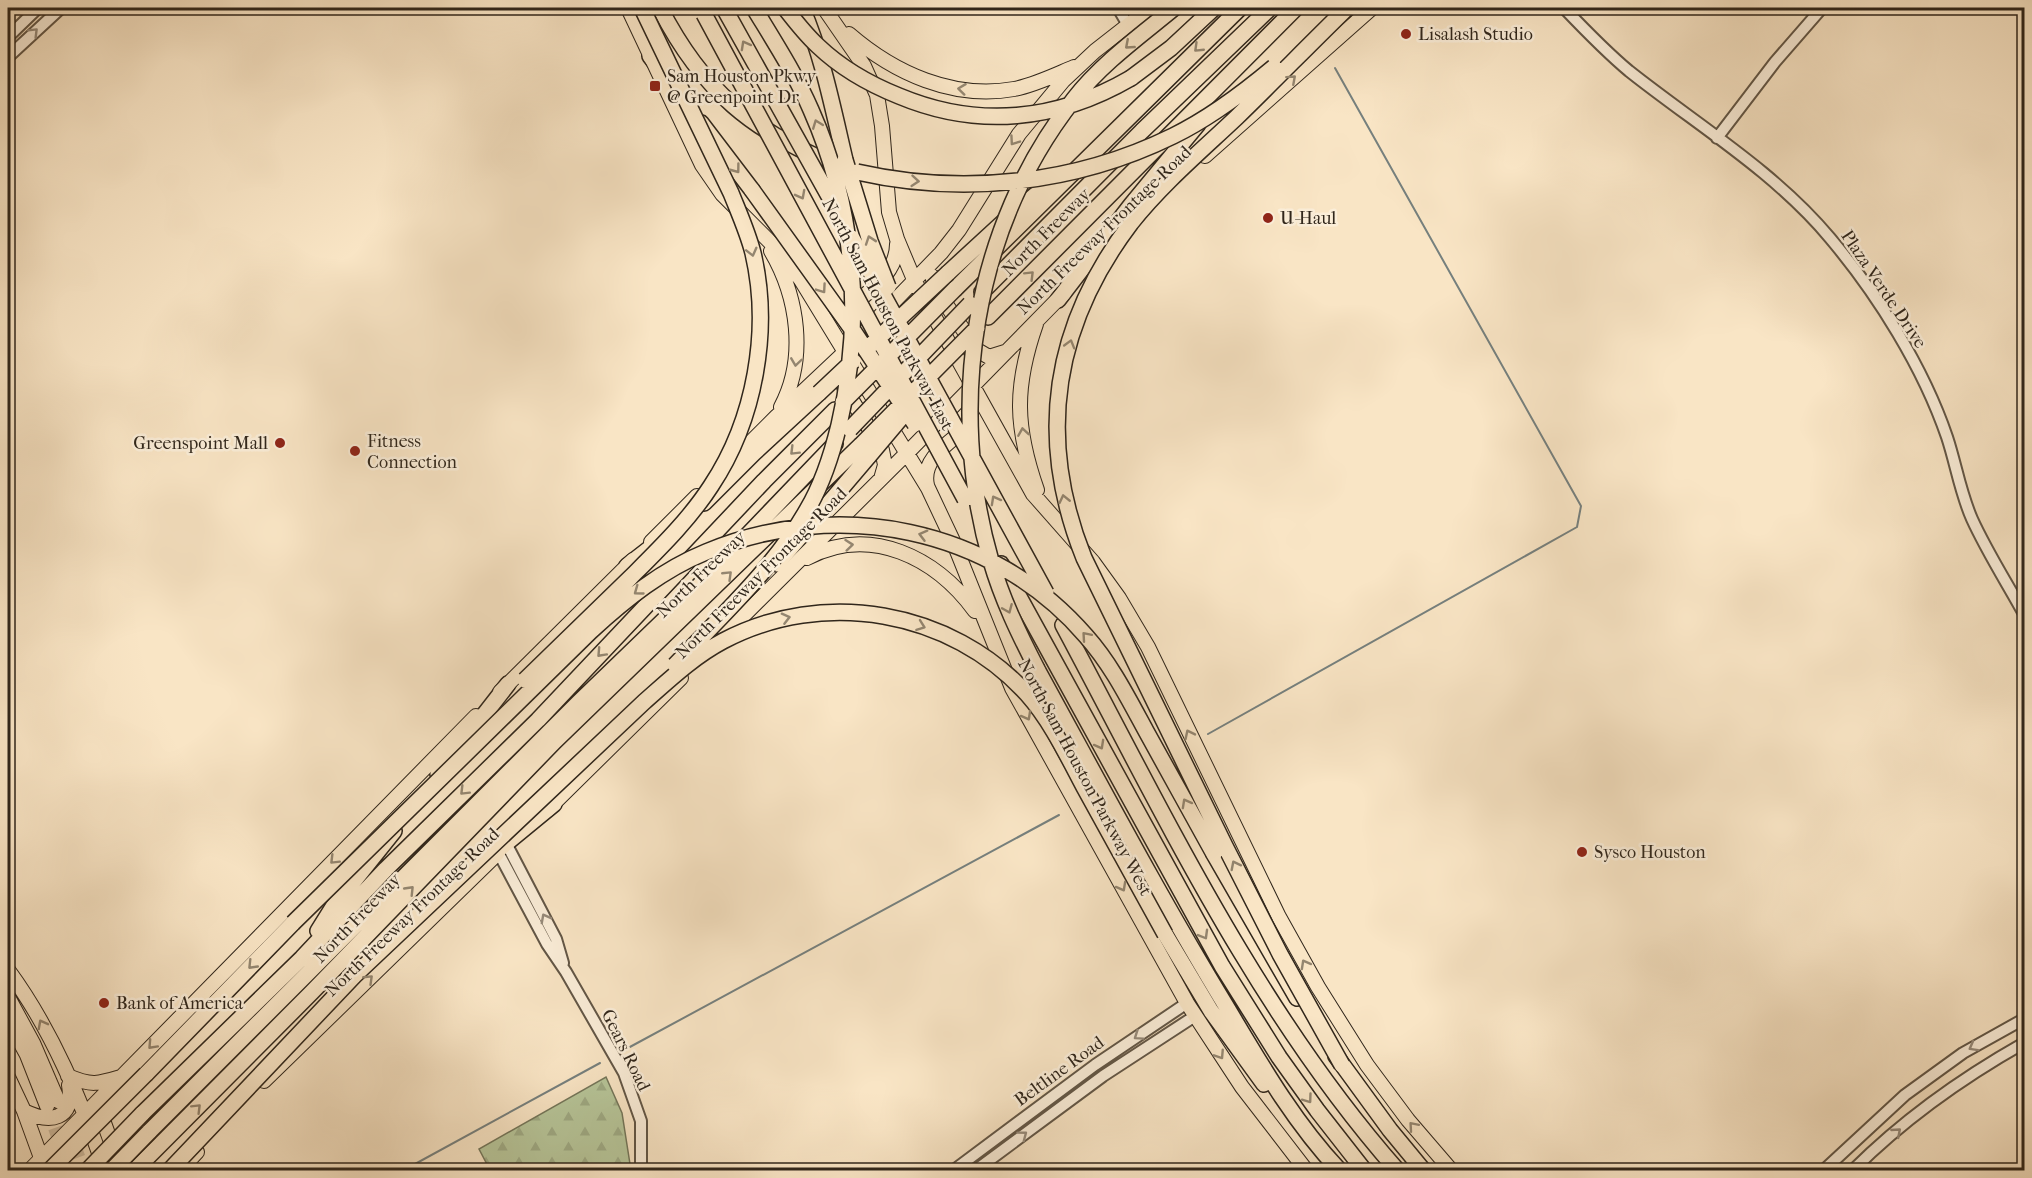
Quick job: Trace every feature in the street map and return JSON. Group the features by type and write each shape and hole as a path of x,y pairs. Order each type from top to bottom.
{"highway":[{"path":"293,923 430,773 678,529 712,485 734,444 746,414 757,357 760,320 759,287 753,254 731,193 642,8"},
{"path":"660,8 690,59 721,96 750,119 794,146 819,159 857,172 909,181 984,184 1018,182 1054,176 1117,159 1174,136 1228,104 1346,8"},
{"name":"North Sam Houston Parkway East","path":"724,8 1064,625 1192,864 1256,976 1322,1075 1397,1170"},
{"path":"616,728 736,600 790,536 808,509 823,477 843,405 851,356 853,308 850,248 844,214 834,175 812,112 794,74 754,8"},
{"path":"785,8 818,45 852,73 871,84 909,100 949,111 993,117 1043,112 1088,99 1131,78 1172,48 1214,8"},
{"path":"802,8 814,35 845,160 874,251 925,372"},
{"path":"1174,8 1107,64 1075,98 1047,136 1017,190 992,261 976,335 970,416 974,478 983,529 995,573 1011,616 1028,652 1192,950 1271,1080 1315,1143"},
{"name":"North Freeway","path":"88,1170 142,1114 303,958 386,869 538,720 764,481 1240,8"},
{"name":"North Freeway","path":"112,1170 579,702 693,592 970,304 1142,131 1270,8"},
{"name":"North Freeway","path":"135,1170 312,992 555,741 865,450 947,359 1296,8"},
{"path":"1342,1065 1280,954 1230,856 1084,558 1070,522 1064,496 1058,462 1057,426 1063,371 1069,344 1078,318 1105,262 1148,203 1346,8"},
{"name":"North Sam Houston Parkway East","path":"702,11 1041,639"},
{"path":"1058,300 1131,205 1279,25"},
{"path":"650,56 752,190 854,332 965,499"},
{"path":"627,566 689,518 814,389 1011,215 1121,124"},
{"path":"676,682 865,450"},
{"path":"46,1167 591,631 629,597 653,580 704,552 734,541 766,533 824,524 847,524 891,527 947,543 1004,568 1040,592 1086,635 1119,683 1279,969 1342,1065 1423,1170"},
{"path":"170,1170 354,976 616,728 680,671 712,647 744,631 792,616 842,611 891,616 938,632 974,650 1028,694 1042,714 1197,989 1258,1077 1338,1170"},
{"name":"North Sam Houston Parkway West","path":"1041,639 1186,904 1259,1028 1310,1102 1364,1170"},
{"path":"303,958 333,908 508,684"},
{"path":"312,992 366,958 554,804"}],"main road":[{"path":"628,8 702,165 722,194 792,267 846,351"},
{"path":"824,8 864,66 877,95 882,126 889,212 897,239 915,282 1025,480 1044,508 1093,562 1119,598 1148,647 1279,917 1318,987 1374,1074 1408,1120 1451,1170"},
{"name":"North Freeway Frontage Road","path":"180,1170 223,1121 502,849 554,804 1201,160 1372,8"},
{"path":"30,1170 46,1167 86,1115 170,1027 508,684 777,416 814,389 846,351 941,253 959,230 1004,155 1048,98 1079,65 1138,14"},
{"path":"834,22 881,60 926,81 952,88 989,91 1015,89 1079,65"},
{"path":"757,229 776,260 790,295 795,320 797,346 794,374 791,387 777,416"},
{"path":"821,312 829,315 843,314 891,270 897,253 897,239"},
{"path":"941,253 933,269 934,285 977,350 989,357 1010,349"},
{"path":"1037,321 1025,355 1019,408 1027,455 1044,508"},
{"name":"North Sam Houston Parkway West","path":"846,351 928,488 953,541 1016,695 1187,1004 1242,1087 1306,1170"},
{"path":"814,389 818,381 837,382 848,392 885,458 880,480"},
{"path":"928,488 926,470 929,462 968,426 985,422 995,428"},
{"path":"795,566 822,550 836,547 865,544 890,549 920,560 950,580 987,627"},
{"path":"8,970 39,1018 68,1076 86,1115 105,1170"},
{"path":"8,997 33,1043 53,1104 8,1020"},
{"path":"68,1076 94,1084 120,1081"},
{"path":"24,1111 41,1118 53,1119 62,1115 70,1100 68,1076"},
{"path":"8,1077 46,1167"},
{"path":"120,1081 104,1103 103,1120 121,1170"}],"street":[{"path":"8,37 38,8"},
{"path":"8,57 61,8"},
{"path":"1118,8 1138,14"},
{"name":"Plaza Verde Drive","path":"1564,8 1595,41 1629,70 1780,188 1811,216 1845,257 1879,306 1924,382 1947,437 1972,519 2025,614"},
{"path":"1718,138 1775,62 1822,8"},
{"name":"Gears Road","path":"502,849 547,944 566,972 624,1073 641,1121 641,1170"},
{"name":"Beltline Road","path":"954,1170 1095,1065 1187,1004"},
{"name":"Beltline Road","path":"976,1170 1103,1076 1195,1016"},
{"path":"1824,1170 1913,1089 1963,1053 2025,1019"},
{"path":"1844,1151 1855,1168 1931,1102 1992,1061 2025,1043"},
{"name":"Gears Road","path":"642,1147 648,1170"}],"green space":[{"path":"606,1077 622,1113 630,1164 618,1170 490,1170 479,1149"}],"waterway":[{"path":"1208,734 1577,527 1581,506 1335,68"},
{"path":"628,1048 1059,815"},
{"path":"404,1170 600,1063"}],"tunnel":[{"path":"59,1105 83,1170"},
{"path":"48,1108 70,1170"}],"place":[{"name":"Lisalash Studio","path":"1406,34"},
{"name":"Sam Houston Pkwy @ Greenpoint Dr","path":"655,86"},
{"name":"U-Haul","path":"1268,218"},
{"name":"Greenspoint Mall","path":"280,443"},
{"name":"Fitness Connection","path":"355,451"},
{"name":"Sysco Houston","path":"1582,852"},
{"name":"Bank of America","path":"104,1003"}]}
